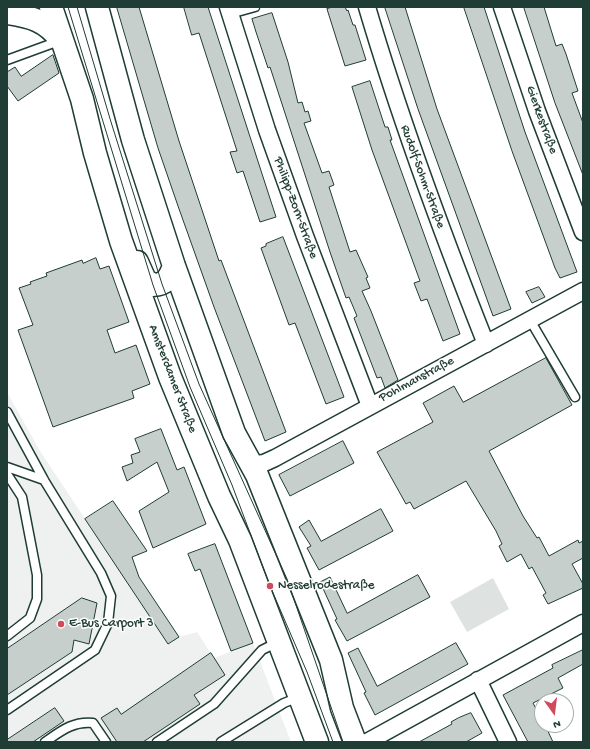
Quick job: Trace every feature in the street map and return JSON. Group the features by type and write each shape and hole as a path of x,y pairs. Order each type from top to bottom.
{"main road":[{"name":"Amsterdamer Straße","path":"51,7 82,99 95,153 121,241 170,377 219,496 240,540 317,742"},
{"path":"97,7 133,140 174,266 234,432 250,465 257,475 331,660 342,708 355,742"},
{"path":"7,13 32,17 51,28 61,40"},
{"path":"121,241 134,252 145,280 149,284 157,285 167,280 174,266"}],"street":[{"name":"Rudolf-Sohm-Straße","path":"367,7 388,79 434,212 486,344"},
{"name":"Gierkestraße","path":"502,7 537,111 583,232"},
{"name":"Philipp-Zorn-Straße","path":"230,14 267,130 300,222 370,406"},
{"name":"Pohlmanstraße","path":"250,465 264,463 275,458 583,292"},
{"path":"367,742 583,623"},
{"path":"478,680 508,742"}],"lane":[{"path":"230,14 255,7"},
{"path":"7,60 61,40"},
{"path":"530,320 575,397"},
{"path":"7,412 44,480 101,572 111,596 108,623 95,650 7,710"},
{"path":"7,467 44,480"},
{"path":"7,474 22,497 32,545 37,599 30,618 7,636"},
{"path":"157,742 214,704 262,650 278,642"},
{"path":"221,742 235,739 284,703 299,696"},
{"path":"45,742 69,726 81,722 92,723 106,742"}],"shaded area":[{"path":"7,392 40,451 168,644 179,637 197,632 214,658 253,643 291,742 7,742"},
{"path":"493,578 509,609 467,632 450,602"}],"building":[{"path":"117,7 139,7 179,141 219,261 221,260 286,432 265,441 214,307 158,148"},
{"path":"184,7 208,7 276,217 260,222 243,171 237,173 230,152 237,151 199,33 192,35"},
{"path":"333,7 345,7 347,11 348,10 353,25 355,25 366,60 345,66 327,9"},
{"path":"385,7 405,7 437,109 511,309 493,316 418,109"},
{"path":"464,7 484,7 525,132 577,272 560,278 555,268 512,151"},
{"path":"524,7 544,7 556,46 562,44 566,54 578,91 572,93 583,123 583,175 555,103"},
{"path":"272,13 288,62 298,103 302,102 305,112 308,111 311,121 304,123 322,173 329,171 334,185 329,187 350,252 356,250 368,277 366,278 370,288 362,291 398,380 385,388 381,377 377,378 354,318 357,316 349,297 346,298 270,67 268,68 252,19"},
{"path":"53,55 59,73 18,101 7,86 7,72 15,67 21,76"},
{"path":"370,81 385,127 388,127 392,140 390,140 460,334 443,341 427,299 421,301 414,283 420,281 372,150 352,87"},
{"path":"283,237 344,397 326,404 295,323 289,325 261,248 266,246 266,244"},
{"path":"96,258 100,269 109,266 129,322 107,330 115,353 136,345 150,384 132,391 134,398 53,427 18,330 33,325 19,288 47,276 46,273 82,260 83,263"},
{"path":"539,287 545,297 532,303 526,292"},
{"path":"546,358 572,405 489,451 523,516 537,538 539,537 549,556 578,540 579,543 583,541 583,558 572,564 583,584 583,588 548,604 543,595 546,593 532,567 529,569 521,554 507,562 499,546 502,544 496,531 466,481 414,509 410,502 406,504 377,452 433,422 423,403 454,386 463,402"},
{"path":"161,429 177,470 184,467 206,524 153,548 139,511 169,492 157,462 127,481 122,467 133,463 131,455 140,452 135,439"},
{"path":"343,441 354,463 290,496 279,475"},
{"path":"113,501 147,551 132,557 139,577 179,637 168,644 85,519"},
{"path":"381,509 393,531 319,570 307,548 311,546 299,527 309,520 321,541"},
{"path":"215,544 253,643 231,651 200,569 195,571 188,554"},
{"path":"418,575 430,597 347,641 335,620 337,619 320,582 330,577 347,613"},
{"name":"E-Bus Carport 3","path":"82,598 97,603 89,644 74,640 72,652 7,695 7,649"},
{"path":"456,643 468,664 375,715 364,693 366,692 348,653 358,648 377,686"},
{"path":"583,650 583,664 558,678 563,688 553,693 534,693 534,733 549,733 553,742 528,742 503,695 553,668 552,665"},
{"path":"211,653 225,675 194,695 200,704 143,742 117,742 101,718 117,708 121,714"},
{"path":"55,708 64,721 33,742 7,742 7,740"},
{"path":"471,713 482,733 466,742 419,742 452,724 451,722 458,718"}],"tram line":[{"path":"68,7 153,285 190,387 232,485 270,586 307,672 333,742"},
{"path":"77,7 111,122 162,284 199,384 287,579 343,742"}],"place":[{"name":"Nesselrodestraße","path":"270,586"},
{"name":"E-Bus Carport 3","path":"61,624"}]}
